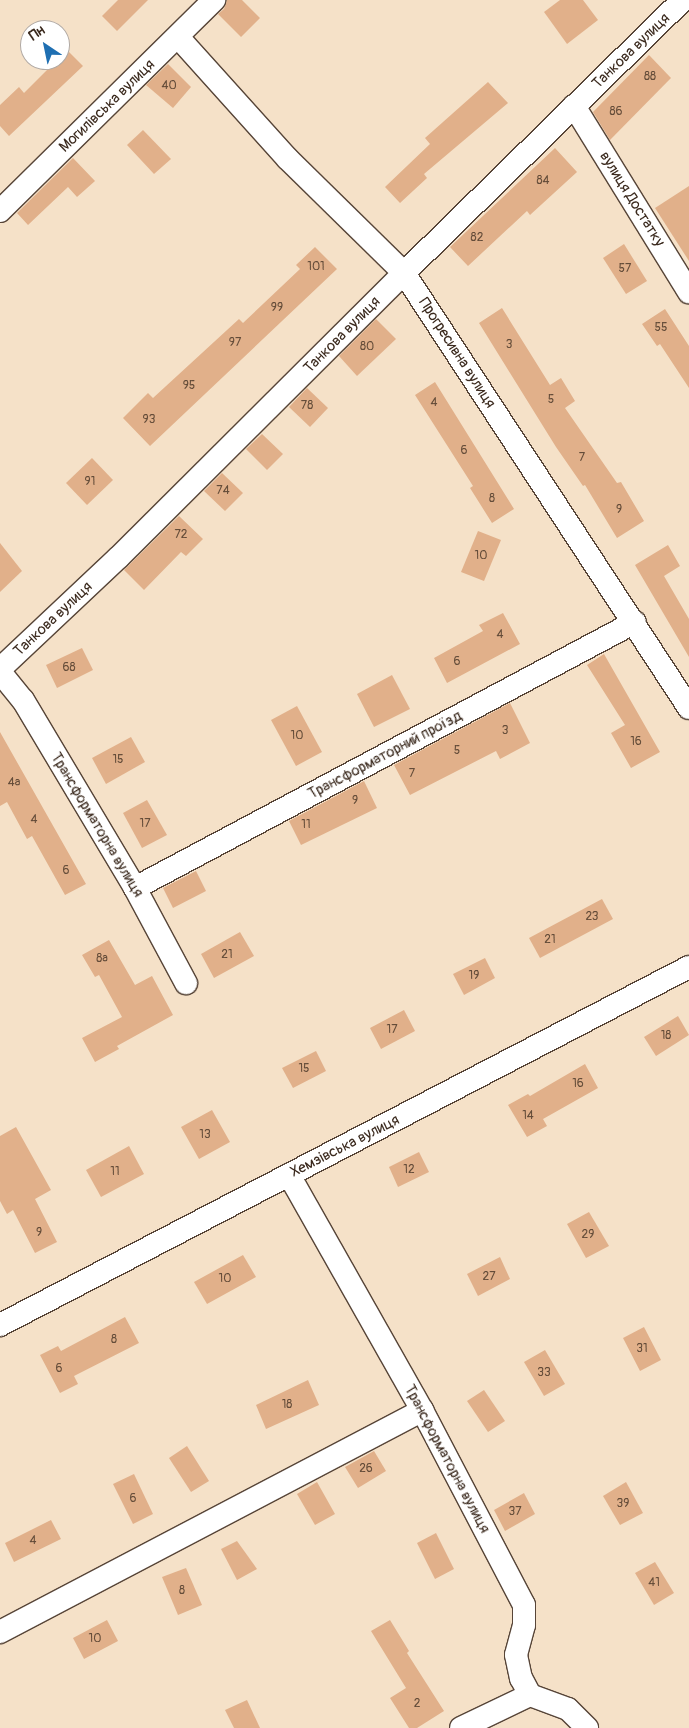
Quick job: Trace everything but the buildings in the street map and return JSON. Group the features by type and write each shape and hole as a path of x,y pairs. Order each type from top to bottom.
{"street":[{"name":"Могилівська вулиця","path":"0,211 214,0"},
{"name":"Танкова вулиця","path":"0,671 683,0"},
{"name":"Прогресивна вулиця","path":"178,37 288,159 404,273 635,622 689,708"},
{"name":"вулиця Достатку","path":"574,106 689,292"},
{"name":"Трансформаторний проїзд","path":"135,888 635,622"},
{"name":"Трансформаторна вулиця","path":"0,671 23,700 135,888 186,983"},
{"name":"Хемзівська вулиця","path":"0,1325 689,967"},
{"name":"Трансформаторна вулиця","path":"289,1175 422,1410 524,1605 524,1624 516,1655 521,1678 530,1695"},
{"path":"0,1632 422,1410"},
{"path":"461,1728 530,1695 568,1709 587,1728"}]}
